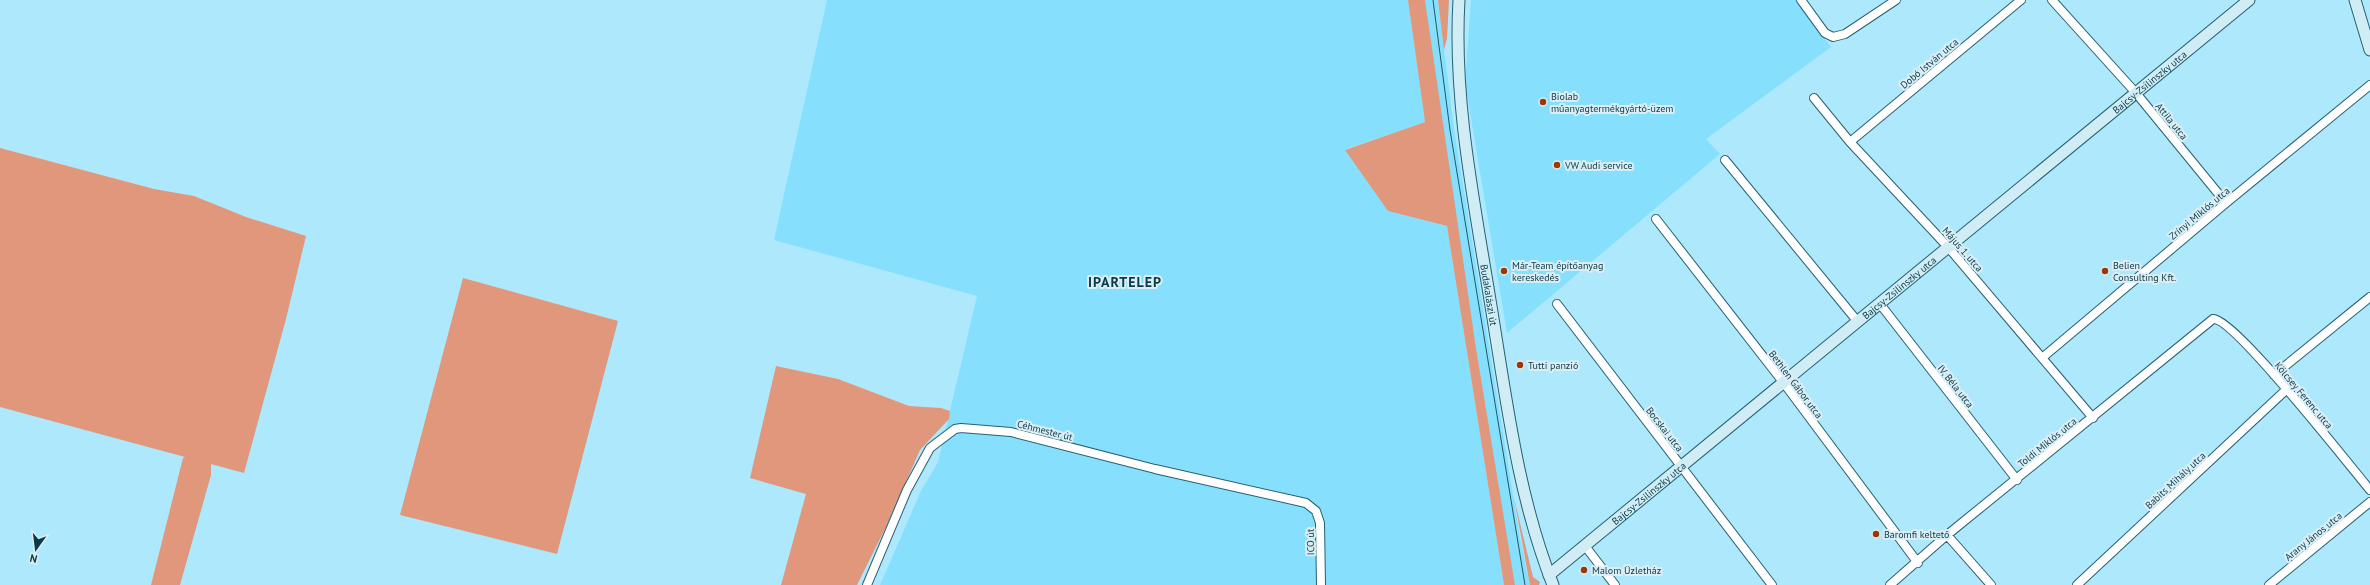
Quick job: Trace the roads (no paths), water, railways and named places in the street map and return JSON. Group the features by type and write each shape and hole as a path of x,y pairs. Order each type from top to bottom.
{"street":[{"name":"Budakalászi út","path":"1459,0 1458,41 1462,107 1477,216 1523,490 1534,532 1551,580"},
{"path":"1801,0 1825,33 1833,37 1845,34 1896,0"},
{"name":"Dobó István utca","path":"1850,142 2021,0"},
{"name":"Attila utca","path":"2052,0 2136,93 2226,203"},
{"name":"Bajcsy-Zsilinszky utca","path":"1551,580 1585,546 2249,0"},
{"path":"2355,0 2370,50"},
{"name":"Zrínyi Miklós utca","path":"2042,358 2226,203 2370,85"},
{"name":"Május 1. utca","path":"1814,98 1850,142 1948,247 2092,418"},
{"path":"1725,160 1858,322"},
{"name":"Bethlen Gábor utca","path":"1656,219 1783,382 1918,563"},
{"path":"2274,375 2370,297"},
{"name":"Bocskai utca","path":"1557,304 1772,585"},
{"name":"IV. Béla utca","path":"1880,304 2017,480"},
{"name":"Kölcsey Ferenc utca","path":"2217,318 2229,326 2287,389 2370,490"},
{"name":"Toldi Miklós utca","path":"1890,585 1918,563 1947,535 2017,480 2200,328 2217,318"},
{"name":"Babits Mihály utca","path":"2077,585 2287,389"},
{"name":"Céhmester út","path":"867,585 907,490 930,448 955,429 1011,432 1155,469 1306,503"},
{"name":"Arany János utca","path":"2270,585 2370,502"},
{"name":"ICO út","path":"1306,503 1316,511 1320,523 1322,585"},
{"path":"1947,535 1991,585"},
{"path":"1585,546 1615,585"}],"tram line":[{"path":"1433,0 1450,130 1525,585"}],"place":[{"name":"Biolab műanyagtermékgyártó-üzem","path":"1543,102"},
{"name":"VW Audi service","path":"1557,165"},
{"name":"Már-Team építőanyag kereskedés","path":"1504,271"},
{"name":"Belien Consulting Kft.","path":"2105,271"},
{"name":"Tutti panzió","path":"1520,365"},
{"name":"Baromfi keltető","path":"1876,534"},
{"name":"Malom Üzletház","path":"1584,570"}],"district":[{"name":"IPARTELEP","path":"1125,282"}]}
